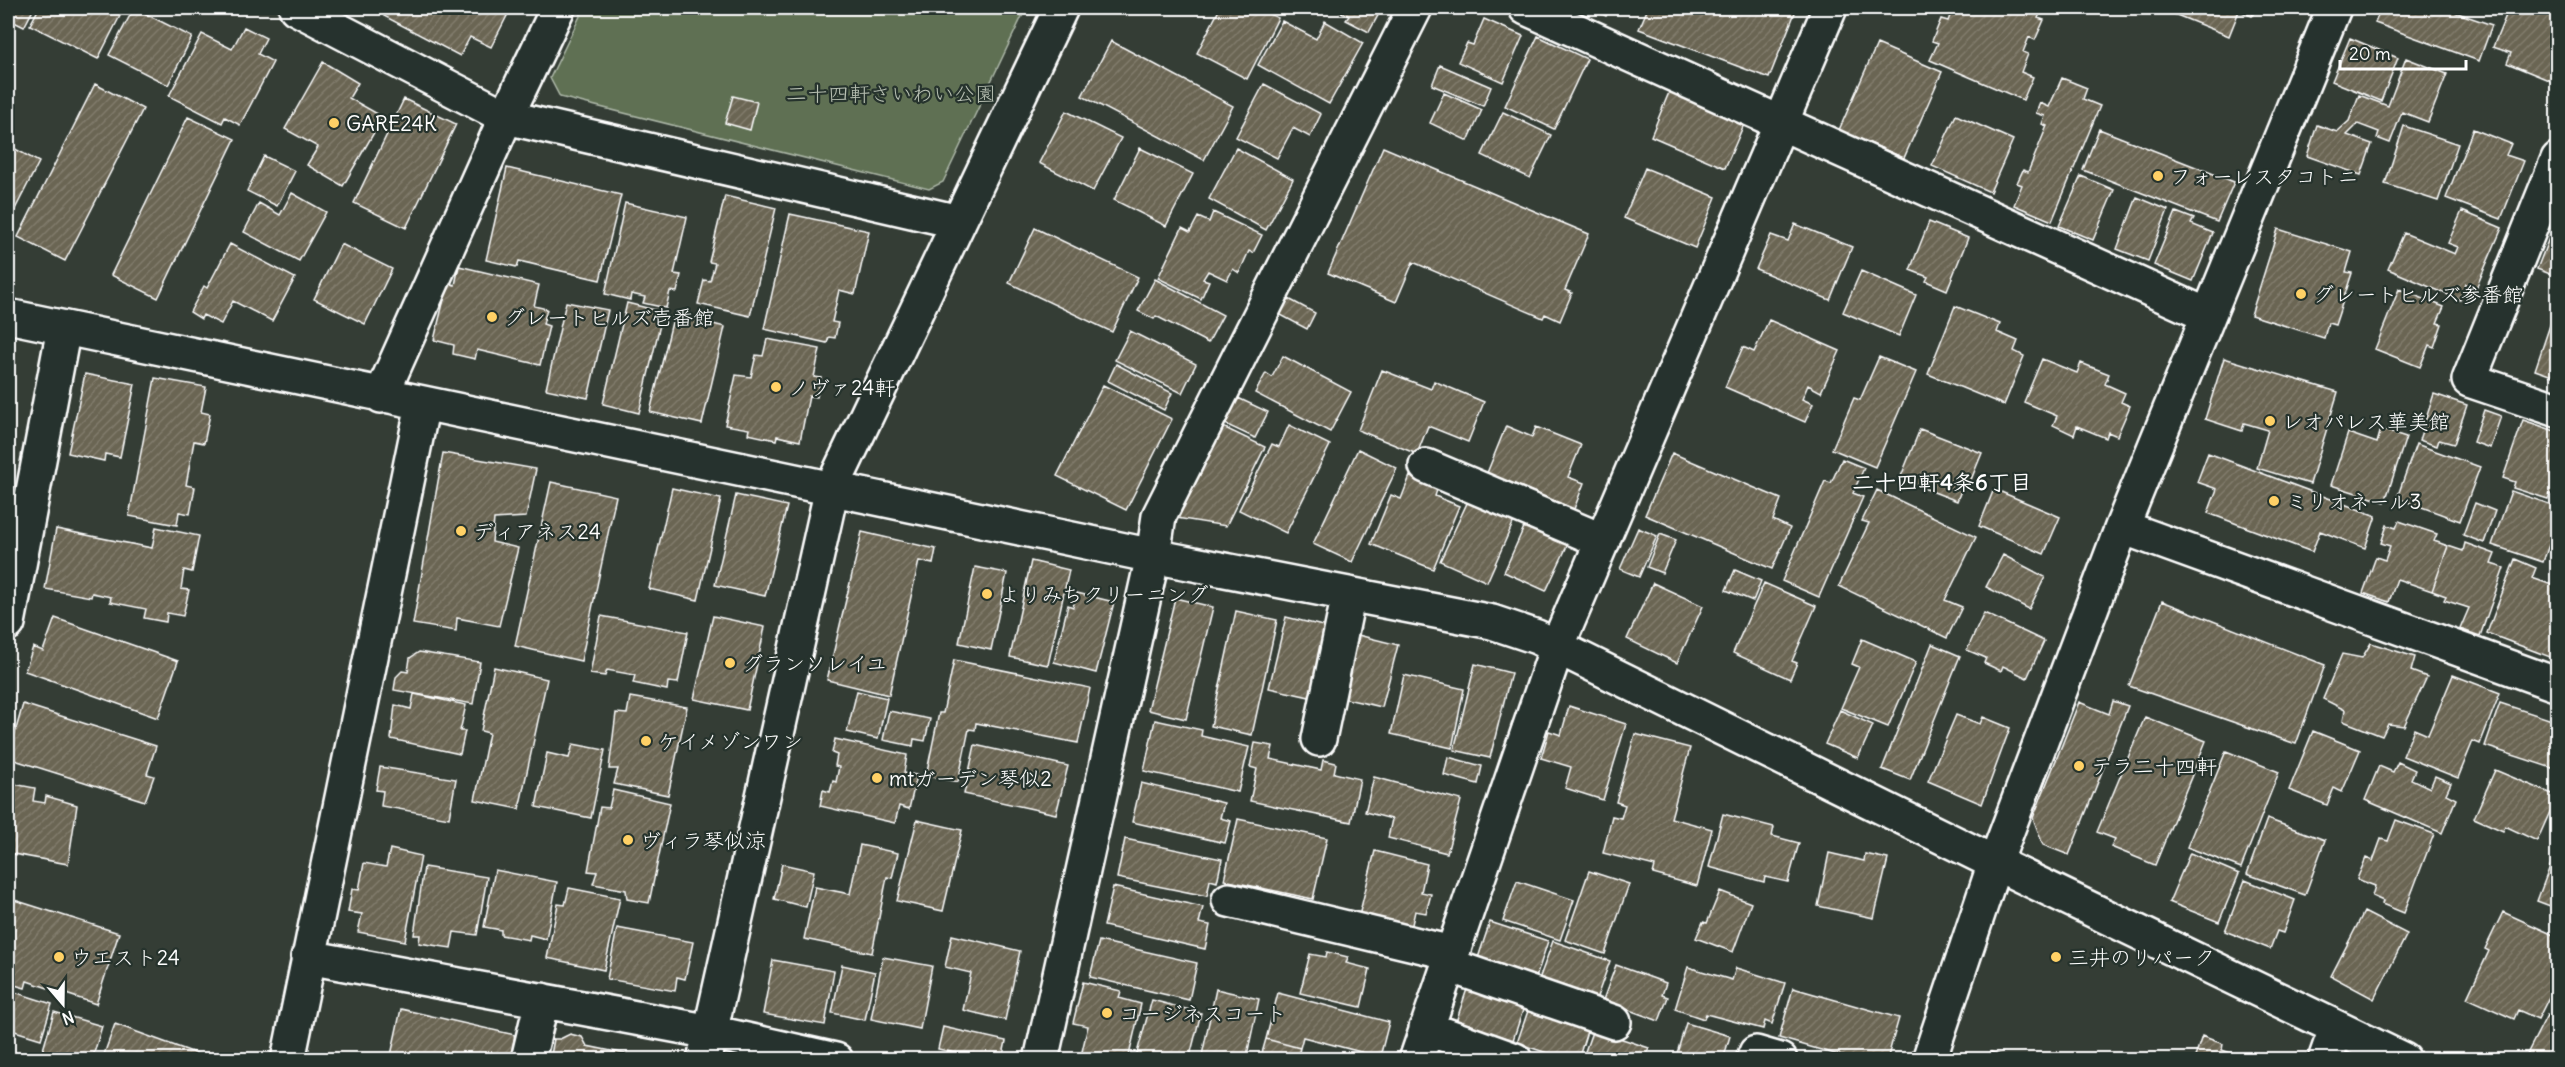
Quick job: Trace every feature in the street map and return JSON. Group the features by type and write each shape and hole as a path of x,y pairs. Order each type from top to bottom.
{"street":[{"path":"296,8 506,117 959,222"},
{"path":"381,396 506,117 558,8"},
{"path":"707,1046 832,488 1061,8"},
{"path":"1041,1059 1153,556 1159,516 1415,8"},
{"path":"1526,8 2207,315"},
{"path":"1416,1059 1557,647 1830,8"},
{"path":"1929,1059 1995,863 2122,527 2334,8"},
{"path":"2558,159 2469,380 2558,410"},
{"path":"8,316 1153,556 1492,622 1537,637 2336,1029 2404,1059"},
{"path":"8,623 64,328"},
{"path":"288,1059 423,404"},
{"path":"1426,466 1603,541"},
{"path":"2122,527 2558,685"},
{"path":"1320,739 1349,594"},
{"path":"1229,900 1450,959 1614,1022"},
{"path":"308,957 542,1000 707,1046 836,1059"},
{"path":"528,1059 542,1000"},
{"path":"1426,1028 1515,1059"},
{"path":"2325,1059 2336,1029"},
{"path":"1754,1059 1756,1053 1780,1059"}],"green space":[{"name":"二十四軒さいわい公園","path":"584,8 1026,8 943,182 929,189 560,97 550,78"}],"building":[{"path":"8,8 34,8 24,27 8,19"},
{"path":"39,8 112,8 122,12 98,59 30,25"},
{"path":"134,8 192,37 168,85 109,55"},
{"path":"388,8 511,8 491,47 470,37 460,56 384,16"},
{"path":"1220,8 1257,8 1278,18 1247,79 1197,53"},
{"path":"1333,8 1382,8 1369,32 1346,20 1349,16"},
{"path":"1589,8 1610,8 1606,16"},
{"path":"1648,8 1790,8 1796,10 1769,78 1639,29"},
{"path":"1953,8 2043,8 2038,18 2044,20 2035,40 2029,37 2023,52 2028,54 2021,72 2033,77 2023,100 1930,60 1938,43 1932,41 1941,19 1948,21"},
{"path":"2159,8 2256,8 2252,16 2239,11 2229,36"},
{"path":"2381,8 2443,8 2492,25 2479,61 2375,23"},
{"path":"2509,8 2558,8 2558,65 2551,81 2507,63 2511,53 2493,47"},
{"path":"1484,19 1523,36 1503,82 1458,62 1467,43 1473,45"},
{"path":"1282,21 1316,39 1325,21 1363,43 1329,104 1258,65"},
{"path":"244,27 266,38 258,54 273,62 240,125 225,117 222,123 169,96 202,34 232,49"},
{"path":"1538,36 1587,59 1554,129 1505,106"},
{"path":"2350,38 2398,58 2381,101 2332,81"},
{"path":"1111,41 1233,106 1204,160 1082,96"},
{"path":"1877,44 1942,72 1904,158 1839,130"},
{"path":"2406,58 2447,74 2428,122 2402,112 2390,143 2377,138 2379,132 2358,124 2347,135 2372,144 2361,175 2307,156 2317,125 2337,132 2349,121 2359,95 2388,106"},
{"name":"GARE24K","path":"323,62 358,83 349,98 383,117 343,186 307,165 318,147 285,129"},
{"path":"1440,65 1491,87 1483,106 1432,85"},
{"path":"2062,78 2087,88 2083,99 2100,106 2052,221 2014,205 2022,185 2017,183 2023,170 2028,172 2047,126 2042,124 2045,116 2036,113 2040,103 2049,107"},
{"path":"95,84 143,109 65,261 18,237"},
{"path":"1264,84 1321,114 1310,137 1293,128 1277,158 1236,137"},
{"path":"1670,90 1745,122 1725,168 1651,136"},
{"path":"1444,93 1482,110 1468,141 1430,123"},
{"path":"733,96 757,102 750,130 725,123"},
{"path":"404,99 456,124 406,228 354,203"},
{"path":"1066,111 1121,138 1093,191 1039,163"},
{"path":"1503,112 1551,135 1530,178 1482,155"},
{"path":"1956,115 2013,140 1990,192 1932,166"},
{"path":"188,117 235,139 158,298 111,275"},
{"path":"2404,126 2458,144 2438,201 2385,184"},
{"name":"フォーレスタコトニ","path":"2099,129 2234,182 2217,222 2083,170"},
{"path":"2473,129 2511,144 2506,155 2524,161 2501,219 2446,198"},
{"path":"8,145 39,162 8,223"},
{"path":"1383,147 1589,234 1565,290 1572,293 1560,321 1545,314 1543,318 1413,262 1396,302 1328,273"},
{"path":"1140,148 1193,174 1166,226 1114,200"},
{"path":"1236,148 1293,179 1266,230 1209,199"},
{"path":"264,156 295,171 277,206 247,191"},
{"path":"507,168 621,195 600,280 519,261 517,267 486,260"},
{"path":"1645,168 1716,197 1695,248 1624,218"},
{"path":"2081,176 2114,190 2093,240 2059,226"},
{"path":"292,193 326,212 299,261 244,232 259,203 280,215"},
{"path":"725,196 776,208 750,316 698,304 704,280 710,281 715,263 709,262"},
{"path":"2137,197 2168,210 2148,261 2117,249"},
{"path":"625,203 687,217 674,274 681,275 677,292 670,291 666,308 643,303 645,297 631,294 630,300 605,294"},
{"path":"2462,211 2502,228 2476,288 2466,284 2460,300 2388,269 2404,233 2455,254 2458,247 2448,243"},
{"path":"1213,212 1262,235 1253,253 1249,251 1239,273 1233,269 1227,280 1208,271 1203,279 1209,281 1201,299 1158,278 1182,228 1190,232 1198,217 1209,222"},
{"path":"2176,212 2194,219 2191,224 2213,233 2193,281 2154,265"},
{"path":"790,214 869,231 855,294 839,290 832,322 838,323 835,338 829,337 827,343 764,329"},
{"path":"2558,215 2558,277 2537,269"},
{"path":"1929,222 1968,238 1947,290 1926,281 1928,277 1910,270"},
{"path":"1795,224 1852,247 1830,300 1756,269 1771,235 1788,241"},
{"path":"1035,228 1138,277 1112,332 1009,283"},
{"name":"グレートヒルズ参番館","path":"2278,229 2352,252 2346,272 2352,273 2335,325 2328,323 2324,338 2251,315"},
{"path":"230,244 295,278 272,321 233,301 221,324 203,315 201,319 190,312 204,286 207,288"},
{"path":"341,244 392,269 365,324 314,299"},
{"name":"グレートヒルズ壱番館","path":"459,266 539,285 534,306 547,309 543,324 549,326 540,365 477,350 475,359 453,354 454,345 434,340 448,283 455,285"},
{"path":"1861,271 1916,295 1899,336 1843,312"},
{"path":"1155,279 1223,315 1208,343 1156,316 1154,319 1138,311"},
{"path":"2399,289 2444,307 2437,323 2442,324 2434,347 2429,345 2420,367 2375,349"},
{"path":"1285,297 1315,313 1307,329 1277,313"},
{"path":"566,302 608,310 588,398 546,389"},
{"path":"627,303 663,312 639,413 603,404"},
{"path":"1955,306 2000,324 1997,332 2018,341 2014,351 2024,356 2004,405 1928,374"},
{"path":"2556,307 2558,308 2558,378 2535,370"},
{"path":"674,314 725,327 702,424 650,412"},
{"path":"1769,320 1840,351 1821,392 1808,385 1802,399 1813,404 1805,422 1725,387 1743,347 1754,352"},
{"path":"1130,331 1196,364 1182,393 1115,360"},
{"name":"ノヴァ24軒","path":"767,339 820,349 814,377 821,378 817,397 809,396 800,441 777,436 776,440 748,434 749,429 725,425 736,375 751,377 756,355 763,356"},
{"path":"1283,356 1351,392 1330,432 1255,393 1266,373 1272,377"},
{"path":"1879,357 1916,372 1875,467 1832,449 1854,398 1860,400"},
{"name":"レオパレス華美館","path":"2224,358 2338,392 2310,484 2257,468 2268,430 2244,423 2242,431 2205,419"},
{"path":"2042,359 2077,373 2081,363 2109,374 2105,384 2125,393 2121,402 2130,406 2117,436 2108,432 2106,438 2077,426 2074,435 2053,425 2057,416 2024,402"},
{"path":"1116,364 1172,393 1164,410 1108,381"},
{"path":"1382,370 1431,389 1434,381 1484,402 1468,442 1428,426 1417,454 1358,430"},
{"path":"85,374 135,384 120,457 105,454 104,461 68,453"},
{"path":"155,378 206,387 201,412 210,414 204,443 194,441 186,485 195,487 190,514 179,512 177,525 129,516"},
{"path":"1103,385 1172,419 1126,510 1057,476"},
{"path":"2434,394 2467,405 2454,444 2439,440 2437,446 2419,440"},
{"path":"1238,398 1268,412 1255,438 1225,424"},
{"path":"2484,410 2501,416 2490,448 2473,442"},
{"path":"2523,420 2558,432 2558,496 2550,494 2548,499 2513,488 2515,482 2503,478"},
{"path":"1289,425 1330,445 1286,533 1239,510 1272,444 1279,447"},
{"path":"1221,426 1265,447 1226,526 1176,518"},
{"path":"1506,426 1532,437 1536,427 1581,445 1568,477 1584,483 1574,509 1487,473"},
{"path":"1920,429 1982,453 1968,487 1963,485 1957,501 1900,479"},
{"path":"2381,429 2406,437 2385,502 2331,485 2348,433 2377,443"},
{"path":"2416,444 2480,467 2460,521 2397,498"},
{"path":"1358,449 1397,468 1352,562 1313,544"},
{"name":"ディアネス24","path":"443,453 536,469 526,517 494,519 492,542 518,548 499,626 457,618 456,631 413,624"},
{"path":"1672,453 1781,499 1773,520 1790,528 1772,569 1645,515"},
{"name":"ミリオネール3","path":"2208,453 2376,516 2365,548 2320,531 2312,552 2208,513 2217,489 2197,482"},
{"path":"1842,459 1864,468 1853,493 1863,497 1819,597 1782,581 1825,481 1831,483"},
{"path":"1410,476 1438,487 1435,496 1459,506 1433,569 1371,544 1391,495 1401,499"},
{"path":"551,482 616,496 581,661 515,646"},
{"path":"672,488 721,499 698,600 649,589"},
{"path":"1994,489 2060,517 2044,554 1979,526"},
{"path":"1877,490 1976,537 1945,600 1962,607 1947,638 1839,586 1869,523 1862,521"},
{"path":"2511,491 2558,507 2558,519 2543,562 2492,545"},
{"path":"736,495 787,506 765,596 715,585"},
{"path":"1468,501 1514,521 1487,582 1440,561"},
{"path":"2475,503 2495,511 2484,543 2463,535"},
{"path":"2399,521 2437,534 2434,541 2448,546 2432,591 2397,579 2389,602 2363,593 2376,557 2385,560 2390,546 2381,543 2387,525 2396,528"},
{"path":"1525,525 1568,544 1546,591 1504,572"},
{"path":"156,527 199,536 192,572 184,570 181,589 189,590 183,616 167,613 166,622 144,618 146,609 110,602 111,597 92,593 91,597 45,589 56,529 152,548"},
{"path":"1638,528 1657,536 1639,577 1620,569"},
{"path":"862,532 936,549 933,564 919,561 889,695 827,680"},
{"path":"1660,534 1676,540 1662,573 1647,567"},
{"path":"2465,543 2495,554 2491,564 2504,568 2480,636 2460,629 2469,608 2444,600 2446,596 2432,591 2448,546 2463,551"},
{"path":"2003,555 2045,577 2029,609 1986,587"},
{"path":"2515,559 2536,568 2532,578 2558,587 2558,660 2487,633"},
{"path":"1031,561 1069,570 1048,665 1010,657"},
{"path":"975,567 1007,573 991,650 959,643"},
{"path":"1735,570 1761,581 1753,601 1726,590"},
{"path":"1653,583 1703,606 1677,663 1627,639"},
{"path":"1764,583 1816,606 1792,661 1797,663 1790,679 1733,653"},
{"path":"1077,593 1114,602 1096,673 1054,662 1068,605 1073,607"},
{"path":"1175,598 1213,607 1186,719 1148,710"},
{"path":"2162,601 2325,665 2296,744 2129,686"},
{"path":"1236,611 1277,620 1252,735 1211,726"},
{"path":"1984,613 2044,641 2027,678 2003,666 2001,671 1984,663 1986,658 1967,650"},
{"path":"601,616 688,632 678,683 668,682 667,690 633,683 635,675 607,670 605,676 590,674"},
{"name":"グランソレイユ","path":"713,616 765,627 747,710 694,699"},
{"path":"1286,617 1331,628 1314,698 1269,688"},
{"path":"55,618 178,661 158,718 25,671 33,647 43,651"},
{"path":"1358,635 1398,645 1382,707 1342,698"},
{"path":"1862,639 1916,662 1888,727 1841,708 1859,667 1852,664"},
{"path":"2371,643 2415,657 2411,671 2427,677 2404,726 2388,724 2382,736 2343,721 2345,710 2323,699 2342,654 2362,658"},
{"path":"1932,644 1960,656 1910,780 1882,769"},
{"path":"419,652 480,662 473,704 394,690 396,677 402,671 408,672 410,658"},
{"path":"954,660 1090,688 1078,743 976,723 975,730 969,729 958,782 926,776 939,713 943,713"},
{"path":"1475,664 1511,673 1490,758 1454,750"},
{"path":"494,667 547,679 519,809 475,800 489,733 481,731"},
{"path":"1404,675 1464,689 1452,748 1391,734"},
{"path":"2453,675 2500,693 2480,744 2473,741 2458,778 2403,756 2414,729 2428,735"},
{"path":"857,691 887,698 878,739 847,732"},
{"path":"414,694 466,705 460,731 465,731 460,754 391,739 395,705 411,709"},
{"name":"ケイメゾンワン","path":"630,697 687,707 668,795 614,784 618,769 609,769 616,713 627,714"},
{"name":"テラ二十四軒","path":"2113,701 2128,706 2069,855 2043,845 2033,818 2079,702 2109,714"},
{"path":"2500,703 2558,722 2558,770 2485,746"},
{"path":"23,704 156,746 147,774 154,776 145,801 8,758"},
{"path":"1569,706 1626,724 1603,800 1565,788 1571,767 1541,758 1549,731 1561,735"},
{"path":"1840,710 1873,725 1858,758 1825,744"},
{"path":"889,711 930,719 925,741 914,739 913,746 883,740"},
{"path":"1956,715 1980,724 1983,717 2010,728 1982,804 1928,781"},
{"path":"2145,717 2206,741 2155,865 2111,847 2115,839 2097,832"},
{"path":"1155,720 1202,730 1201,736 1249,747 1238,792 1144,771"},
{"path":"2313,731 2360,750 2342,792 2334,788 2327,805 2289,790"},
{"path":"1635,734 1690,748 1671,818 1712,829 1697,886 1653,874 1655,866 1603,853 1612,816 1621,818 1625,805 1616,802"},
{"name":"mtガーデン琴似2","path":"835,739 907,755 904,773 917,775 909,809 899,806 895,823 820,806 823,790 830,792 833,781 836,782 839,767 835,766 837,755 832,753"},
{"path":"1255,743 1273,746 1270,759 1321,770 1323,760 1336,763 1334,773 1360,779 1351,822 1250,801 1257,769 1250,767"},
{"path":"573,744 605,750 591,818 536,807 547,753 569,758"},
{"path":"975,745 1068,766 1056,814 964,794"},
{"path":"2226,751 2279,772 2241,868 2187,847"},
{"path":"1448,757 1482,766 1478,784 1444,775"},
{"path":"2398,762 2415,770 2411,779 2430,788 2435,776 2451,783 2446,794 2456,799 2442,833 2365,800 2379,766 2393,772"},
{"path":"380,767 456,779 449,818 381,806 383,791 376,790"},
{"path":"2495,770 2557,796 2537,841 2505,826 2503,831 2474,818"},
{"path":"1374,777 1461,800 1447,853 1388,838 1392,819 1365,812"},
{"path":"8,783 35,788 33,801 45,803 46,796 77,805 68,864 8,853"},
{"path":"1141,783 1224,803 1220,818 1231,821 1225,843 1132,822"},
{"name":"ヴィラ琴似涼","path":"613,790 670,803 649,903 627,899 626,890 593,884 597,872 588,871 600,807 609,808"},
{"path":"1723,814 1774,827 1772,836 1799,843 1788,882 1765,877 1764,882 1709,867"},
{"path":"1238,819 1327,838 1313,899 1224,880"},
{"path":"2267,819 2325,840 2305,895 2247,874"},
{"path":"917,820 962,830 943,911 897,901"},
{"path":"2396,820 2434,834 2404,913 2382,904 2383,901 2372,896 2375,886 2357,879 2366,858 2373,861 2381,839 2388,841"},
{"path":"1125,839 1222,859 1217,882 1210,880 1207,896 1117,878"},
{"path":"860,845 898,853 892,878 887,877 872,953 804,939 815,887 850,894"},
{"path":"2558,845 2558,909 2537,901"},
{"path":"390,849 421,856 405,941 358,932 362,914 348,912 352,889 359,890 364,863 386,867"},
{"path":"1375,851 1427,864 1421,892 1431,894 1426,913 1415,911 1410,933 1358,920"},
{"path":"1829,853 1864,861 1865,854 1888,859 1874,918 1818,906"},
{"path":"2190,853 2239,874 2219,922 2169,902"},
{"path":"782,864 814,871 806,907 774,899"},
{"path":"424,867 487,877 477,935 454,932 451,948 419,943 420,935 414,935"},
{"path":"495,870 557,882 546,939 530,935 529,940 501,935 501,930 484,927"},
{"path":"1589,871 1629,884 1605,954 1565,940"},
{"path":"2245,880 2295,900 2283,933 2277,931 2270,949 2225,931"},
{"path":"1517,881 1574,900 1560,940 1503,921"},
{"path":"1113,887 1203,907 1199,923 1210,925 1205,949 1104,926"},
{"path":"569,888 620,898 604,970 547,958 558,904 565,905"},
{"path":"1720,891 1751,903 1733,952 1696,938 1703,922 1707,923"},
{"name":"ウエスト24","path":"8,898 119,933 96,1004 27,981 25,988 8,983"},
{"path":"2364,912 2407,934 2374,999 2331,976"},
{"path":"2503,912 2558,937 2558,979 2538,1019 2518,1010 2514,1019 2467,998 2489,951 2485,949"},
{"path":"1490,922 1548,941 1534,984 1476,964"},
{"path":"617,928 693,942 685,979 677,977 675,991 607,979"},
{"path":"952,935 1020,951 1005,1020 963,1010 971,973 945,967"},
{"path":"1099,941 1197,963 1189,1000 1090,977"},
{"path":"1553,941 1610,961 1594,1005 1537,985"},
{"path":"1327,952 1348,957 1346,963 1370,969 1361,1007 1300,993 1310,954 1326,957"},
{"path":"883,957 932,966 920,1029 871,1019"},
{"path":"773,960 834,971 825,1025 763,1014"},
{"path":"842,965 875,972 865,1020 832,1013"},
{"path":"1616,965 1666,983 1662,995 1668,997 1659,1021 1621,1007 1618,1015 1600,1008"},
{"path":"1688,967 1732,980 1736,968 1785,983 1772,1024 1765,1021 1763,1029 1706,1014 1704,1019 1675,1009"},
{"name":"コージネスコート","path":"1083,982 1121,991 1119,998 1141,1004 1128,1060 1080,1060 1088,1026 1073,1023"},
{"path":"1468,986 1525,1004 1513,1040 1456,1022"},
{"path":"1793,988 1899,1018 1887,1060 1856,1060 1779,1038"},
{"path":"1216,989 1259,999 1246,1060 1201,1060"},
{"path":"8,990 52,1004 41,1039 8,1029"},
{"path":"1278,993 1389,1022 1380,1057 1303,1037 1300,1048 1266,1039"},
{"path":"1152,1000 1201,1013 1189,1060 1135,1060"},
{"path":"1530,1005 1589,1025 1578,1060 1555,1060 1556,1056 1517,1043"},
{"path":"401,1009 515,1035 510,1060 390,1060"},
{"path":"54,1012 102,1026 92,1060 40,1060"},
{"path":"2547,1015 2558,1021 2558,1058 2524,1060"},
{"path":"1686,1023 1730,1036 1723,1060 1675,1060"},
{"path":"115,1024 214,1060 102,1060"},
{"path":"943,1027 1006,1041 1002,1060 985,1060 938,1049"},
{"path":"1593,1029 1649,1048 1645,1060 1582,1060"},
{"path":"570,1034 582,1037 587,1046 655,1060 550,1060 554,1039"},
{"path":"2202,1036 2223,1044 2222,1050 2250,1060 2194,1060"},
{"path":"1266,1039 1300,1048 1297,1060 1260,1060"},
{"path":"1991,1052 2015,1060 1989,1060"}],"place":[{"name":"GARE24K","path":"334,123"},
{"name":"フォーレスタコトニ","path":"2158,176"},
{"name":"グレートヒルズ参番館","path":"2301,294"},
{"name":"グレートヒルズ壱番館","path":"492,317"},
{"name":"ノヴァ24軒","path":"776,387"},
{"name":"レオパレス華美館","path":"2270,421"},
{"name":"ミリオネール3","path":"2274,501"},
{"name":"ディアネス24","path":"461,531"},
{"name":"よりみちクリーニング","path":"987,594"},
{"name":"グランソレイユ","path":"730,663"},
{"name":"ケイメゾンワン","path":"646,741"},
{"name":"テラ二十四軒","path":"2079,766"},
{"name":"mtガーデン琴似2","path":"877,778"},
{"name":"ヴィラ琴似涼","path":"628,840"},
{"name":"ウエスト24","path":"59,957"},
{"name":"三井のリパーク","path":"2056,957"},
{"name":"コージネスコート","path":"1107,1013"}],"district":[{"name":"二十四軒4条6丁目","path":"1942,482"}]}
